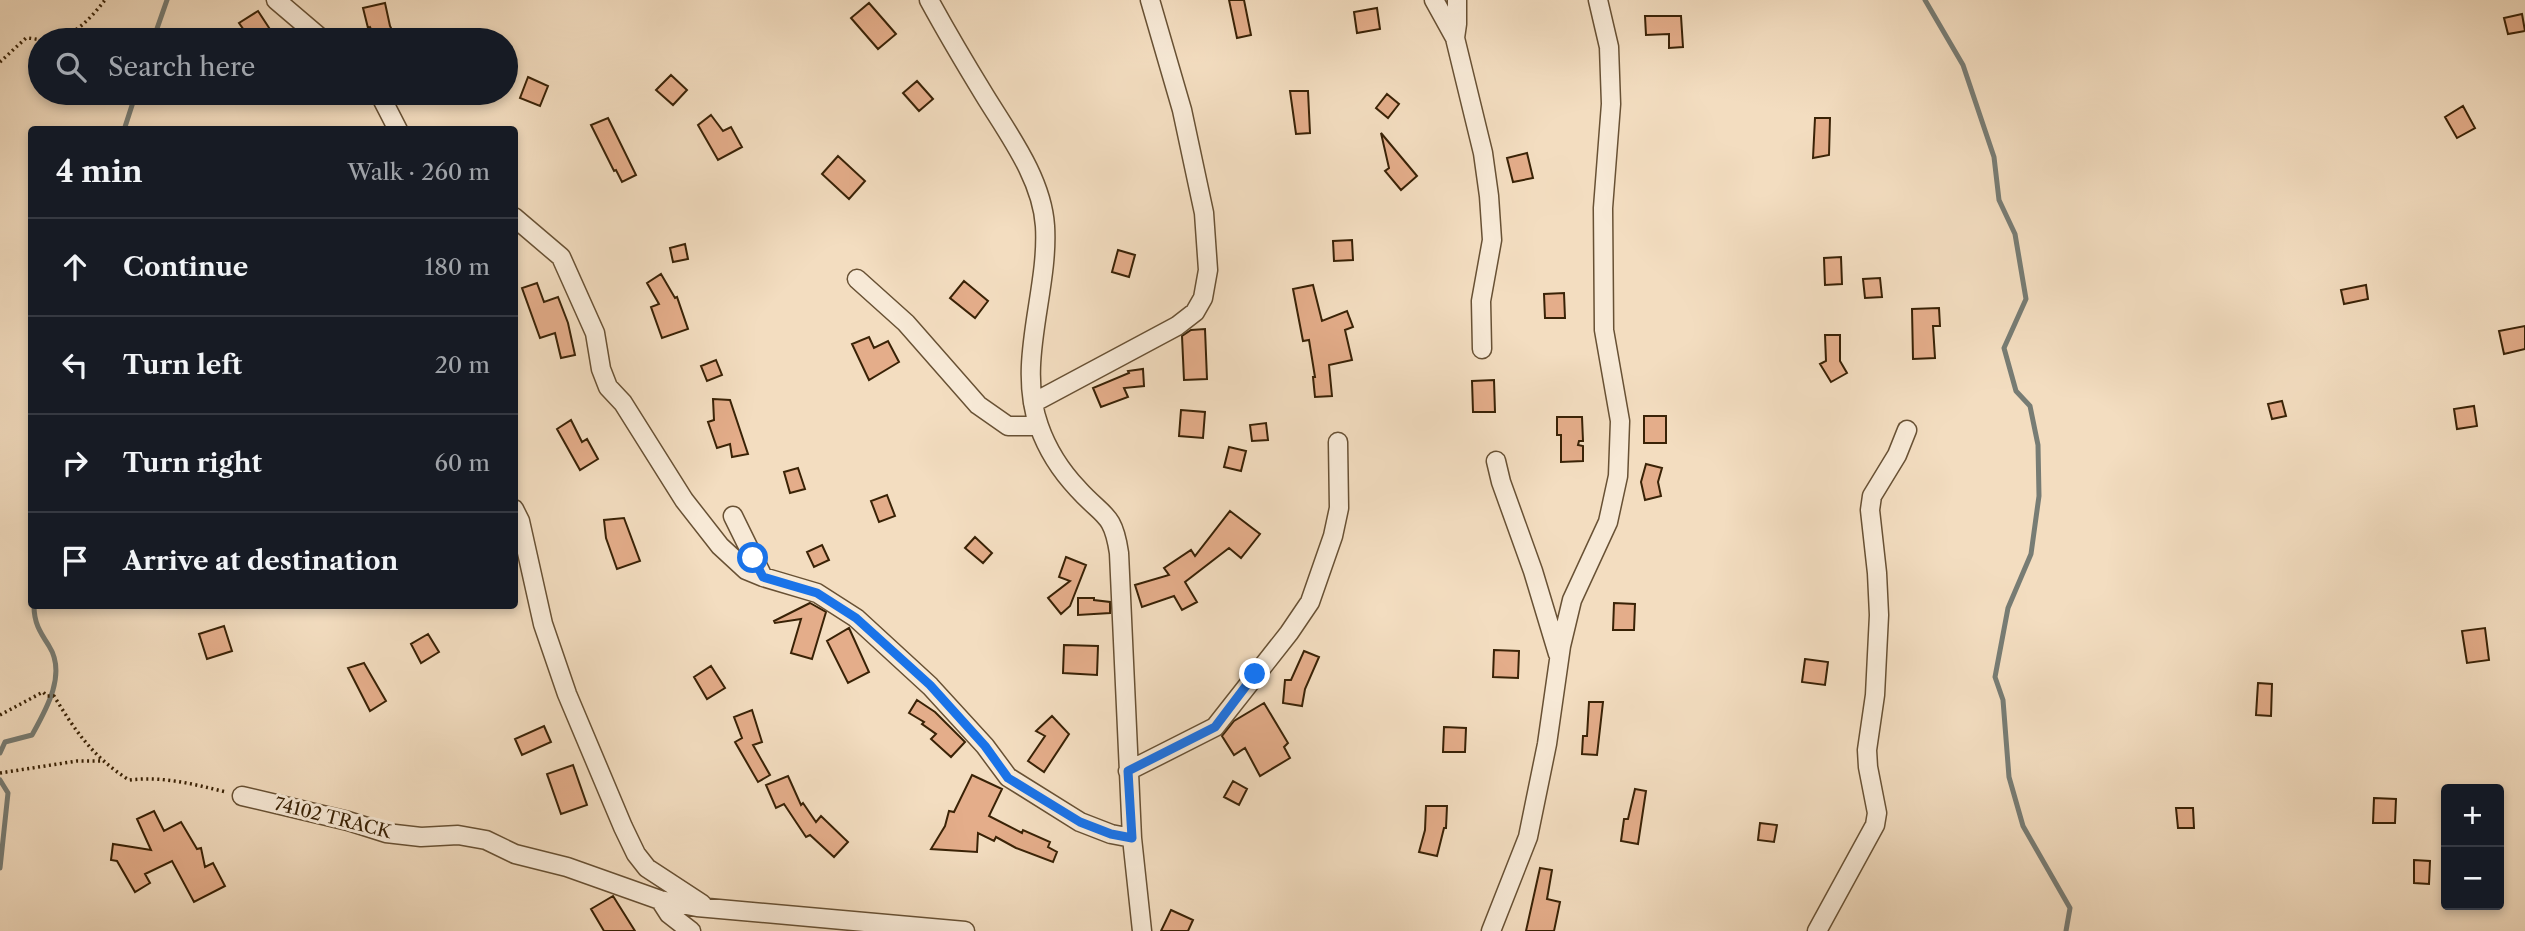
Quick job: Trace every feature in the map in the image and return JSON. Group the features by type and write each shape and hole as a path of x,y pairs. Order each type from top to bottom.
{"street":[{"path":"276,0 309,28"},
{"path":"929,0 1017,149 1037,190 1045,222 1046,254 1031,366 1033,403 1051,455 1115,530 1119,553 1132,838 1142,931"},
{"path":"1033,403 1177,326 1195,312 1203,298 1208,270 1204,214 1182,110 1150,0"},
{"path":"1434,0 1455,38 1483,153 1489,196 1492,240 1481,301 1482,349"},
{"path":"1455,38 1457,0"},
{"path":"1491,931 1528,837 1548,744 1559,658 1572,600 1608,522 1618,476 1620,421 1604,330 1603,208 1611,104 1610,58 1598,0"},
{"path":"385,105 396,126"},
{"path":"518,220 561,257 595,333 601,369 608,387 623,403 684,500 720,545 746,570 817,593 856,618 930,685 985,746 1008,778 1080,822 1111,834 1132,838"},
{"path":"857,279 906,323 978,405 1008,426 1039,426"},
{"path":"1817,931 1875,825 1877,813 1867,750 1875,695 1879,615 1878,573 1870,510 1872,496 1897,454 1907,430"},
{"path":"1128,771 1215,727 1310,602 1333,536 1339,508 1338,442"},
{"path":"1496,461 1559,658"},
{"path":"733,516 763,577"},
{"path":"518,517 542,624 567,694 636,854 647,869 708,907"},
{"name":"74102 TRACK","path":"242,796 348,821 386,833 458,835 486,841 515,854 568,867 660,900 669,914 691,931"},
{"path":"660,900 708,907 965,931"}],"path":[{"path":"78,28 93,15 104,0"},
{"path":"0,62 28,38"},
{"path":"0,715 43,692 47,696 54,696 72,725 101,761 129,780 174,780 242,796"},
{"path":"0,774 76,761 101,761"}],"building":[{"path":"1229,0 1244,0 1251,35 1237,38"},
{"path":"385,3 391,28 368,28 363,8"},
{"path":"869,3 896,34 878,49 851,18"},
{"path":"1377,8 1380,29 1357,33 1354,12"},
{"path":"258,11 269,28 243,28 239,23"},
{"path":"2522,14 2525,31 2508,34 2504,18"},
{"path":"1645,16 1681,16 1683,47 1669,48 1669,34 1646,35"},
{"path":"671,75 687,90 673,105 656,90"},
{"path":"528,77 548,86 540,106 520,98"},
{"path":"917,81 933,99 919,111 903,93"},
{"path":"1290,91 1308,91 1310,133 1296,134"},
{"path":"1387,94 1399,104 1388,118 1376,108"},
{"path":"2463,106 2475,128 2457,138 2445,117"},
{"path":"711,115 723,131 731,127 742,147 718,160 698,125"},
{"path":"608,118 636,175 622,182 591,125"},
{"path":"1815,118 1830,118 1829,155 1813,158"},
{"path":"1381,133 1417,176 1401,190 1385,171 1389,168"},
{"path":"1527,153 1533,178 1513,182 1507,158"},
{"path":"838,156 865,181 849,199 822,174"},
{"path":"1352,240 1353,260 1334,261 1333,241"},
{"path":"685,244 688,259 673,262 670,248"},
{"path":"1118,250 1135,255 1129,277 1112,272"},
{"path":"1841,257 1842,284 1825,285 1824,258"},
{"path":"661,274 675,298 677,297 688,329 662,338 651,307 659,304 647,283"},
{"path":"1880,278 1882,297 1865,298 1863,279"},
{"path":"964,281 988,301 975,318 950,298"},
{"path":"537,283 544,302 558,297 568,323 575,355 561,358 555,333 540,338 522,288"},
{"path":"1313,285 1322,321 1347,311 1353,327 1345,330 1352,360 1329,365 1332,396 1315,397 1309,340 1303,341 1293,289"},
{"path":"2366,285 2368,299 2344,304 2341,290"},
{"path":"1564,293 1565,318 1545,318 1544,294"},
{"path":"1939,308 1940,326 1933,326 1935,358 1913,359 1912,309"},
{"path":"2525,326 2525,349 2504,354 2499,331"},
{"path":"1205,329 1207,379 1184,380 1182,336 1191,330"},
{"path":"1825,335 1840,335 1840,361 1847,373 1831,382 1820,364 1826,361"},
{"path":"869,337 874,348 888,341 899,362 869,380 852,344"},
{"path":"716,360 722,375 707,381 701,366"},
{"path":"1143,369 1144,386 1124,388 1128,397 1101,407 1093,388 1129,373 1128,371"},
{"path":"1494,380 1495,412 1473,412 1472,381"},
{"path":"713,399 730,400 748,454 732,457 730,444 717,448 708,422 714,420"},
{"path":"2282,401 2286,416 2272,419 2268,404"},
{"path":"2474,406 2477,426 2457,429 2454,409"},
{"path":"1181,410 1205,412 1203,438 1179,436"},
{"path":"1644,416 1666,416 1666,443 1644,443"},
{"path":"1557,417 1582,417 1583,441 1579,441 1578,445 1583,446 1583,461 1561,462 1561,435 1557,435"},
{"path":"571,420 582,442 587,439 598,459 580,470 557,429"},
{"path":"1266,423 1268,440 1252,441 1250,425"},
{"path":"1229,447 1246,451 1241,471 1224,467"},
{"path":"1646,464 1662,468 1658,482 1661,496 1645,500 1641,482"},
{"path":"798,468 805,489 790,493 784,472"},
{"path":"887,495 895,516 879,522 871,501"},
{"path":"1230,511 1260,534 1241,558 1229,548 1185,582 1197,602 1182,610 1174,596 1142,607 1135,585 1169,575 1164,568 1191,550 1195,556"},
{"path":"624,518 640,561 617,569 606,538 604,520"},
{"path":"975,537 992,553 983,563 965,548"},
{"path":"822,545 829,560 814,567 807,552"},
{"path":"1066,557 1086,565 1070,606 1061,614 1048,598 1070,581 1059,577"},
{"path":"1078,598 1110,602 1110,613 1078,615"},
{"path":"810,603 826,612 812,659 791,653 801,619 774,621"},
{"path":"1614,603 1635,604 1634,630 1613,630"},
{"path":"224,626 232,651 207,659 199,634"},
{"path":"849,628 869,672 848,683 827,641"},
{"path":"2485,628 2489,660 2467,663 2462,631"},
{"path":"428,634 439,652 421,663 411,644"},
{"path":"1064,645 1098,646 1097,675 1063,673"},
{"path":"1494,650 1519,651 1518,678 1493,677"},
{"path":"1304,651 1319,657 1305,689 1302,706 1283,703 1285,680 1291,680"},
{"path":"1805,659 1828,662 1825,685 1802,682"},
{"path":"364,663 386,701 370,711 348,668"},
{"path":"711,666 725,688 707,699 694,677"},
{"path":"2258,683 2272,684 2271,716 2256,715"},
{"path":"917,700 935,712 965,742 951,757 931,739 936,734 922,724 924,722 909,713"},
{"path":"1589,702 1603,702 1597,755 1582,754 1583,736 1587,736"},
{"path":"1264,703 1288,743 1284,747 1290,758 1260,776 1245,748 1234,755 1222,736 1234,721"},
{"path":"752,710 762,742 753,745 770,775 758,782 735,742 742,738 734,717"},
{"path":"1052,716 1069,734 1044,772 1028,761 1045,736 1036,731"},
{"path":"544,726 551,742 522,755 515,739"},
{"path":"1444,727 1466,728 1465,752 1443,752"},
{"path":"573,765 587,805 561,814 547,774"},
{"path":"972,775 1002,789 989,816 1022,833 1023,830 1050,842 1048,847 1057,852 1053,862 996,837 994,841 978,833 977,852 931,849 945,826 949,811 954,812"},
{"path":"788,776 801,805 803,803 816,822 821,816 848,842 834,857 810,835 806,837 784,804 776,808 766,785"},
{"path":"1233,781 1247,789 1239,805 1224,797"},
{"path":"1635,789 1646,791 1638,844 1621,841 1624,819 1628,819"},
{"path":"2374,798 2396,799 2395,823 2373,823"},
{"path":"1426,806 1447,806 1446,828 1437,856 1419,852 1425,830"},
{"path":"2176,808 2193,808 2194,828 2178,828"},
{"path":"154,811 164,831 181,822 197,849 201,848 205,867 213,863 225,886 194,902 172,861 145,874 150,883 135,892 117,861 111,860 113,844 151,850 137,819"},
{"path":"1760,823 1777,825 1774,842 1758,840"},
{"path":"2414,860 2430,861 2429,884 2414,883"},
{"path":"1540,868 1552,870 1547,899 1560,902 1554,931 1526,931"},
{"path":"613,896 635,931 604,931 591,909"},
{"path":"1171,910 1193,920 1188,931 1161,931"}],"waterway":[{"path":"157,28 167,0"},
{"path":"1925,0 1963,65 1994,157 1999,200 2015,234 2026,299 2004,348 2016,391 2030,406 2038,445 2039,496 2031,554 2008,608 1995,677 2003,700 2009,777 2023,826 2070,908 2066,931"},
{"path":"125,126 132,105"},
{"path":"0,753 5,742 32,735 48,703 55,680 54,657 38,627 34,609"},
{"path":"0,780 8,793 0,868"}],"route":[{"path":"753,558 763,577 817,593 856,618 930,685 985,746 1008,778 1080,822 1111,834 1132,838 1128,771 1215,727 1255,674"}]}
